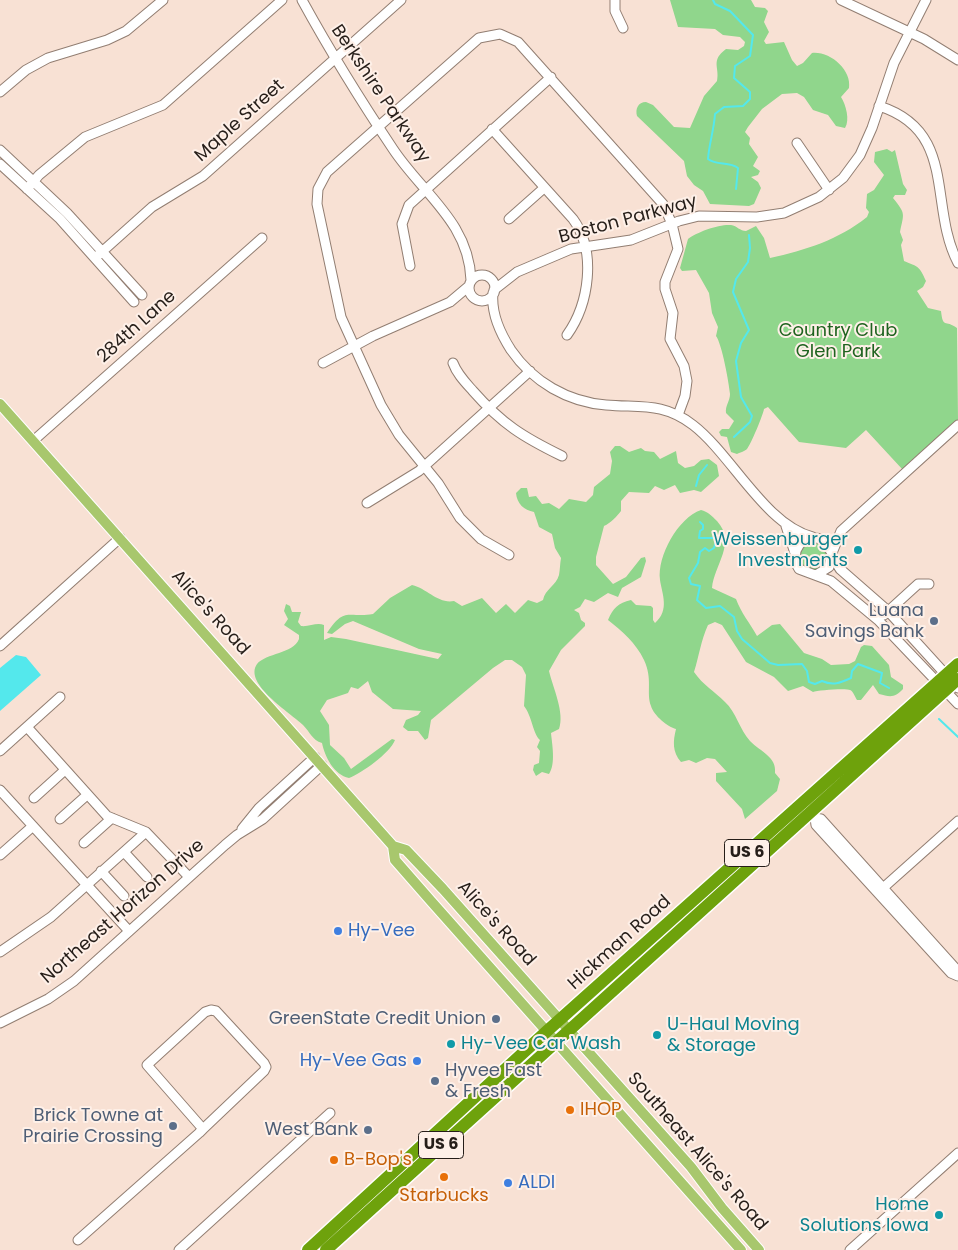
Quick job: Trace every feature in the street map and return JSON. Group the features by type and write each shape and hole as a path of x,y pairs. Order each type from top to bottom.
{"highway":[{"name":"Hickman Road","path":"310,1249 547,1031 809,810 950,682 958,664"},
{"name":"Hickman Road","path":"809,810 872,740 950,682"},
{"name":"Hickman Road","path":"326,1250 748,868 752,856 804,807 809,810"}],"main road":[{"name":"Alice's Road","path":"0,404 316,757 393,846 406,850 570,1031"},
{"name":"Alice's Road","path":"393,846 395,860 557,1042"},
{"name":"Southeast Alice's Road","path":"570,1031 691,1166 722,1208 759,1250"},
{"name":"Southeast Alice's Road","path":"557,1042 741,1250"}],"street":[{"path":"0,92 26,70 48,58 107,40 126,30 163,0"},
{"path":"30,186 67,150 85,137 163,105 282,0"},
{"name":"Berkshire Parkway","path":"302,0 335,58 400,158 427,188 449,217 467,254 485,276"},
{"name":"Maple Street","path":"99,255 152,207 203,176 401,0"},
{"path":"615,0 615,12 623,28"},
{"path":"841,0 909,31 934,44 958,60"},
{"name":"Boston Parkway","path":"485,276 496,277 517,272 561,253 584,246 631,240 672,224 704,216 757,216 784,213 808,204 843,178 860,155 870,135 879,106 909,31 926,0"},
{"path":"509,555 490,546 473,532 399,435 381,405 341,317 318,212 318,189 327,172 473,41 486,35 500,34 518,42 663,204 672,224 678,249 665,282 665,290 673,313 670,340 684,366 687,381 685,396 678,415"},
{"path":"410,266 403,234 403,219 409,205 551,77"},
{"path":"879,106 896,112 914,125 931,148 940,170 946,232 958,263"},
{"path":"492,129 578,226 584,246 587,277 585,299 577,319 567,336"},
{"path":"797,143 829,190"},
{"path":"0,150 60,219 99,255 138,298"},
{"path":"0,164 30,186"},
{"path":"509,219 544,188"},
{"name":"284th Lane","path":"34,441 262,238"},
{"name":"Berkshire Parkway","path":"467,254 470,283"},
{"name":"Boston Parkway","path":"494,291 517,272"},
{"path":"323,363 354,345 450,302 477,276 485,276 494,283 496,319"},
{"path":"470,283 472,296 496,319 509,346 530,372 551,387 575,399 607,405 649,406 678,415 702,432 786,526 799,570 831,581 950,682"},
{"path":"450,302 486,300 494,291"},
{"path":"453,363 457,372 488,408 514,430 562,456"},
{"path":"367,503 424,466 530,372"},
{"path":"795,553 802,541 840,531 958,425"},
{"path":"786,526 828,545 840,569 888,611 950,682 958,704"},
{"path":"816,575 829,567 840,531"},
{"path":"0,646 120,538"},
{"path":"878,620 918,584 929,584"},
{"path":"0,751 60,698"},
{"path":"27,728 87,795 112,818 146,832 189,877"},
{"name":"Northeast Horizon Drive","path":"237,835 259,808 316,757"},
{"name":"Northeast Horizon Drive","path":"0,1023 48,999 74,980 237,835 263,819 322,765"},
{"path":"34,798 65,770"},
{"path":"0,790 129,931"},
{"path":"60,819 87,795"},
{"path":"809,810 821,819 884,888 956,969 958,976"},
{"path":"809,810 816,824 828,838 951,973 958,976"},
{"path":"84,843 112,818"},
{"path":"884,888 958,821"},
{"path":"0,855 33,826"},
{"path":"0,952 51,917 146,832"},
{"path":"124,852 147,877"},
{"path":"101,871 124,896"},
{"path":"78,1240 203,1129 264,1071 266,1067 216,1011 211,1010 205,1012 147,1065 203,1129"},
{"path":"179,1250 330,1113"},
{"path":"850,1250 958,1153"}],"green space":[{"path":"670,0 751,0 755,7 765,8 768,11 764,22 769,32 764,41 766,44 784,42 792,60 797,66 803,63 812,53 826,55 838,63 847,75 849,88 841,97 847,112 845,128 836,126 828,115 813,110 804,97 797,93 782,94 762,109 748,127 745,132 750,138 749,144 758,157 753,166 760,171 758,175 751,177 758,182 761,188 754,204 749,206 710,204 703,191 694,185 687,176 684,161 637,116 638,106 646,102 653,105 674,127 690,128 704,96 717,81 718,57 726,49 738,50 744,46 745,42 740,37 723,35 715,29 678,27"},
{"name":"Country Club Glen Park","path":"887,149 892,152 895,150 903,184 907,190 905,195 895,195 893,198 903,214 900,232 903,240 901,245 904,261 918,267 924,276 926,281 923,287 917,291 928,308 941,311 944,322 957,328 958,420 903,470 866,430 846,448 799,442 768,407 764,409 747,449 737,454 731,452 727,437 721,436 719,432 722,429 729,429 734,421 726,413 730,397 727,373 716,336 718,327 712,313 709,293 696,270 682,271 680,268 688,239 714,227 731,225 746,231 756,226 764,238 770,258 809,248 833,238 867,217 869,212 866,208 867,194 874,190 884,175 874,162 875,152"},
{"path":"615,446 620,446 629,452 641,448 645,451 654,452 660,459 676,451 678,463 685,468 694,466 701,460 709,459 717,465 719,476 701,492 694,490 680,493 675,485 664,490 655,486 649,493 629,492 621,501 621,511 604,526 596,557 596,565 613,584 626,577 641,558 645,557 646,561 641,577 622,588 618,597 608,593 594,602 585,599 580,607 574,610 579,613 585,626 561,650 549,671 561,716 559,729 551,733 553,760 549,774 542,772 536,776 533,770 534,765 539,763 540,751 537,747 540,740 524,706 526,675 522,667 512,660 505,660 493,668 431,720 428,738 425,740 418,731 408,731 403,727 406,720 418,715 421,711 393,709 372,692 368,681 358,689 351,687 348,693 327,700 320,711 329,725 330,745 344,758 351,769 392,739 395,740 388,751 375,762 349,778 339,773 331,765 322,743 313,738 303,725 279,706 262,689 254,672 257,664 261,660 291,648 299,639 299,635 284,625 288,619 284,611 286,604 290,606 292,612 301,612 298,622 301,626 324,625 324,640 331,637 346,639 438,659 442,654 419,649 353,621 345,624 332,634 327,633 338,619 343,616 373,614 390,598 412,585 438,598 454,601 462,606 482,598 496,613 506,604 515,613 528,600 537,603 543,600 546,593 558,579 561,558 555,548 552,534 539,527 534,512 522,506 516,493 521,488 527,488 529,497 536,496 542,504 549,503 559,509 569,499 586,502 593,495 594,487 610,474 612,461 610,452"},
{"path":"701,510 717,521 723,529 725,538 723,554 712,588 736,599 757,636 772,625 780,624 804,653 822,659 831,665 849,664 855,661 861,647 864,645 872,646 889,665 891,677 903,685 903,689 900,692 889,696 879,694 873,685 861,700 857,700 848,689 813,692 803,686 788,691 774,677 746,662 722,625 715,622 708,625 694,672 701,681 729,706 750,741 771,759 775,767 775,773 780,779 777,791 745,819 742,809 716,781 716,773 727,772 715,759 707,758 696,763 689,760 681,762 678,758 674,746 676,729 669,726 655,714 651,706 647,667 641,654 633,643 608,620 616,607 631,600 636,605 651,606 655,623 660,618 664,602 660,570 666,549 677,529 684,521"},
{"path":"819,541 829,552 827,564 816,572 805,570 797,559 804,542"}],"water":[{"path":"16,655 26,657 41,675 0,711 0,668"}],"waterway":[{"path":"713,0 715,4 730,11 753,35 750,56 735,66 734,78 750,92 750,99 743,106 724,107 715,114 708,159 738,168 736,189"},
{"path":"734,437 750,422 752,416 741,397 736,361 741,343 749,330 733,292 736,279 748,262 749,235"},
{"path":"696,486 699,475 707,465"},
{"path":"700,522 703,525 703,529 700,531 699,538 717,538 714,548 709,551 705,548 700,552 698,563 689,578 691,584 700,586 697,600 706,608 720,606 734,617 737,631 742,639 770,663 778,665 802,664 807,671 809,682 815,684 822,681 833,684 843,681 851,678 852,671 858,664 882,673 880,683 889,688"},
{"path":"939,719 958,737"}],"place":[{"name":"Weissenburger Investments","path":"858,550"},
{"name":"Luana Savings Bank","path":"934,621"},
{"name":"Hy-Vee","path":"338,931"},
{"name":"GreenState Credit Union","path":"496,1019"},
{"name":"U-Haul Moving & Storage","path":"657,1035"},
{"name":"Hy-Vee Car Wash","path":"451,1044"},
{"name":"Hy-Vee Gas","path":"417,1061"},
{"name":"Hyvee Fast & Fresh","path":"435,1081"},
{"name":"IHOP","path":"570,1110"},
{"name":"Brick Towne at Prairie Crossing","path":"173,1126"},
{"name":"West Bank","path":"368,1130"},
{"name":"B-Bop's","path":"334,1160"},
{"name":"Starbucks","path":"444,1177"},
{"name":"ALDI","path":"508,1183"},
{"name":"Home Solutions Iowa","path":"939,1215"}]}
